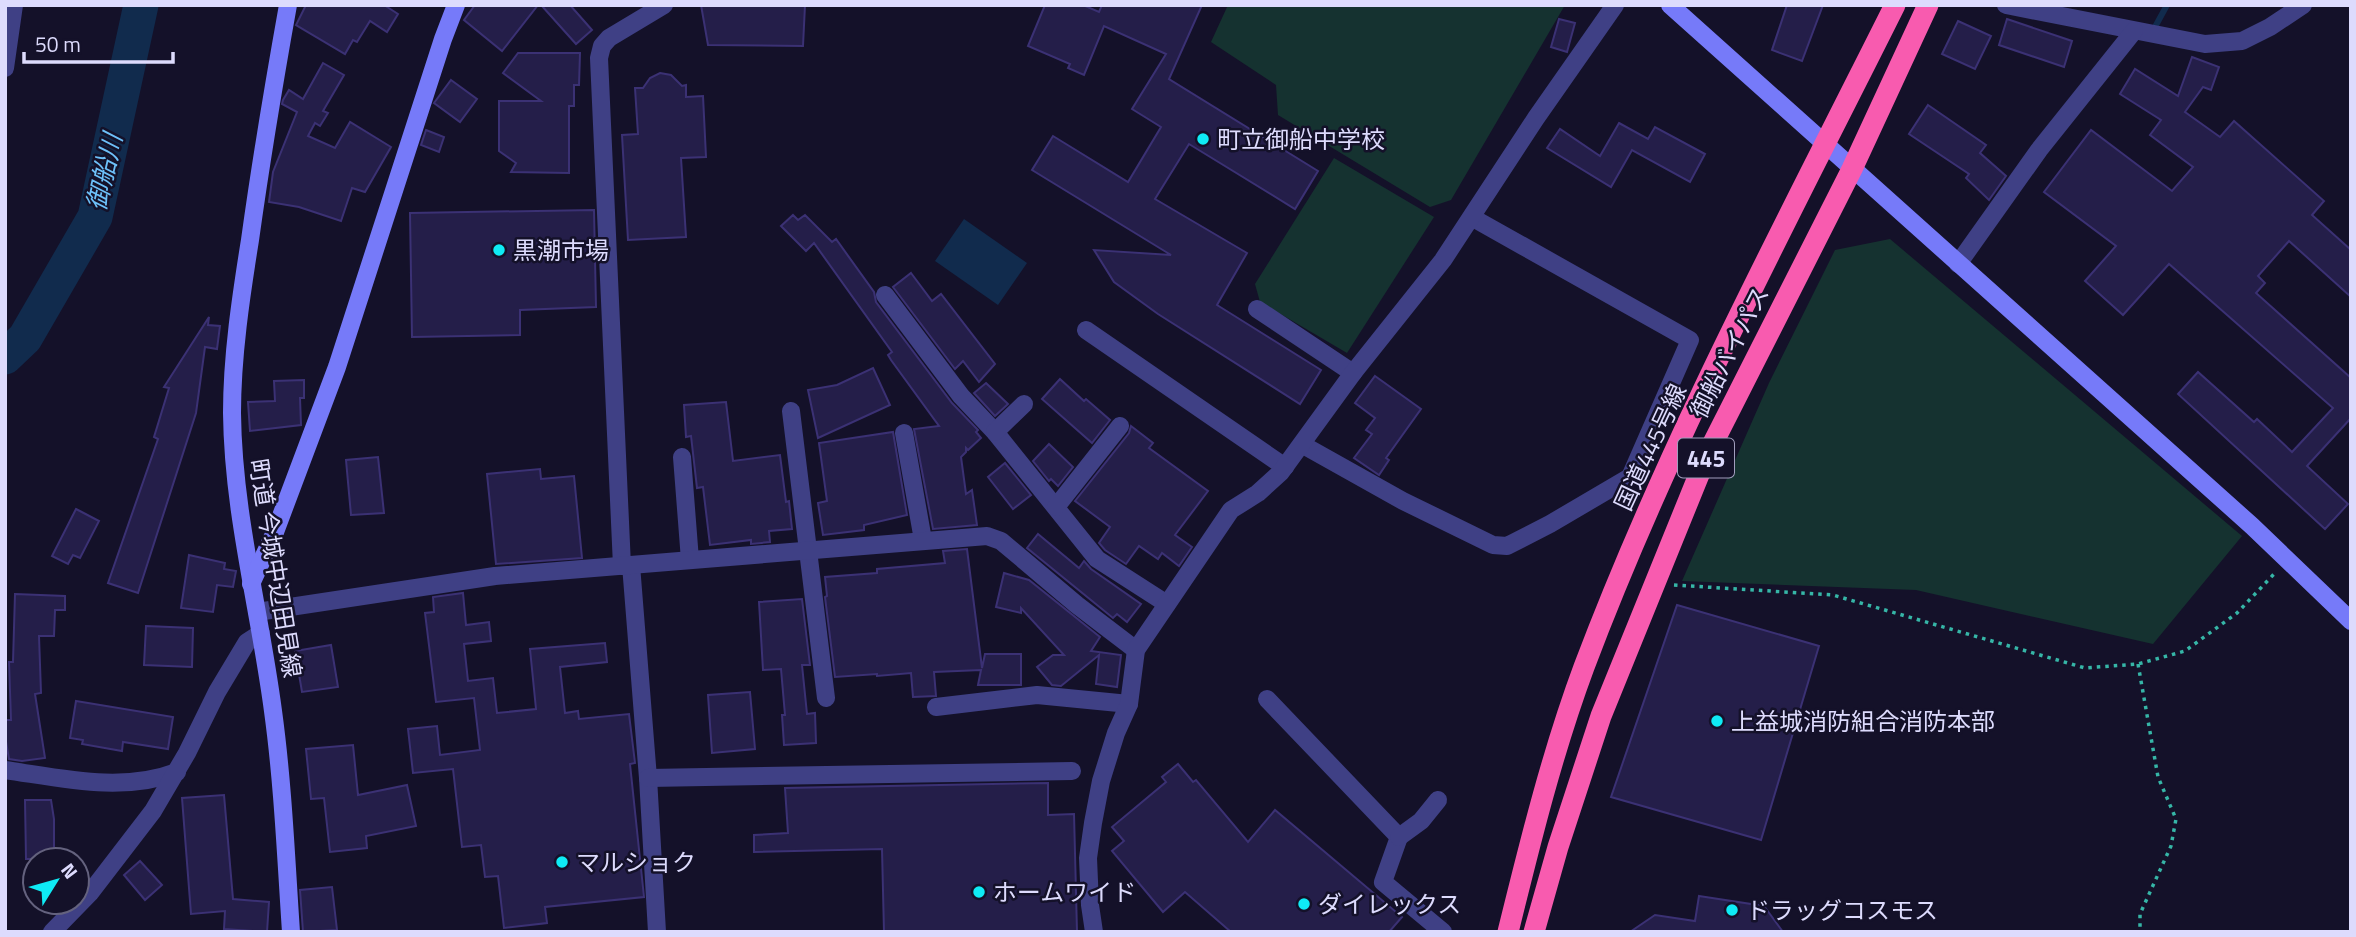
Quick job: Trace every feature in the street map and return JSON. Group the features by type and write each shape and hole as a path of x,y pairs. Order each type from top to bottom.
{"highway":[{"name":"国道445号線","path":"1508,932 1542,798 1583,669 1658,487 1895,5"},
{"name":"御船バイパス","path":"1534,932 1558,846 1601,716 1707,455 1852,169 1928,5"}],"street":[{"path":"5,68 14,5"},
{"name":"町道 今城中辺田見線","path":"288,5 243,284 232,411 234,463 242,534 273,712 282,796 291,932"},
{"path":"251,584 275,532 337,367 456,5"},
{"path":"657,932 648,778 626,566 599,58 602,46 609,38 664,5"},
{"path":"1094,932 1091,921 1088,858 1093,823 1101,781 1116,733 1129,704 1136,650 1231,510 1258,493 1285,467 1353,373 1443,260 1536,118 1615,5"},
{"path":"1671,5 2351,621"},
{"path":"2006,5 2205,44 2242,41 2270,27 2302,5"},
{"path":"1958,264 2039,150 2134,30"},
{"path":"1303,445 1403,501 1493,545 1507,546 1630,477 1690,340 1473,218"},
{"path":"885,295 961,396 995,432 1097,558 1167,604"},
{"path":"1257,309 1353,373"},
{"path":"1086,330 1285,467"},
{"path":"995,432 1024,404"},
{"path":"791,411 826,698"},
{"path":"1056,507 1120,426"},
{"path":"904,433 923,540"},
{"path":"682,457 690,561"},
{"path":"1630,477 1658,487"},
{"path":"257,612 495,576 923,540 994,537 1136,650"},
{"path":"52,932 90,893 137,834 177,772 217,692 247,642 261,633"},
{"path":"936,707 1037,695 1129,704"},
{"path":"1267,699 1399,837"},
{"path":"5,770 64,780 103,782 141,781 177,772"},
{"path":"648,778 1072,771"},
{"path":"1438,800 1421,821 1399,837 1383,881 1443,932"}],"path":[{"path":"1655,581 1833,595 2085,668 2138,664 2185,651 2237,613 2287,561"},
{"path":"2138,664 2158,777 2176,819 2171,846 2140,914 2140,932"}],"green space":[{"path":"1228,5 1565,5 1451,200 1430,207 1278,115 1276,85 1211,42"},
{"path":"1334,158 1434,217 1347,353 1260,302 1255,284"},
{"path":"1890,239 2242,536 2153,644 1916,590 1682,581 1769,383 1835,250"}],"water":[{"path":"964,219 1027,263 998,305 935,261"}],"building":[{"path":"306,5 384,5 398,14 387,32 370,21 357,42 353,40 345,54 296,25"},
{"path":"475,5 538,5 502,51 464,20"},
{"path":"541,5 570,5 592,30 576,44"},
{"path":"701,5 805,5 803,46 708,45"},
{"path":"1045,5 1083,5 1099,12 1102,5 1202,5 1169,79 1318,171 1295,209 1189,144 1155,199 1247,253 1217,305 1321,370 1300,404 1158,314 1114,282 1094,250 1171,255 1032,170 1053,136 1128,182 1161,127 1132,109 1166,54 1104,26 1084,75 1068,68 1070,64 1028,46"},
{"path":"1787,5 1823,5 1802,61 1772,50"},
{"path":"1559,19 1575,23 1567,52 1551,47"},
{"path":"2007,19 2072,41 2064,67 1999,45"},
{"path":"1958,21 1991,36 1975,69 1942,54"},
{"path":"518,53 580,53 579,85 574,85 574,106 569,106 569,173 511,172 516,163 499,151 499,101 541,101 503,73"},
{"path":"2192,57 2219,67 2211,90 2203,87 2185,112 2220,137 2234,121 2324,201 2312,215 2351,250 2351,297 2289,241 2258,276 2265,283 2256,293 2351,378 2351,418 2307,466 2348,504 2325,529 2178,394 2198,372 2254,422 2257,419 2292,452 2333,408 2169,264 2123,315 2085,281 2116,246 2044,192 2091,130 2172,191 2193,167 2150,135 2161,120 2120,94 2135,69 2178,96"},
{"path":"323,63 344,75 323,111 328,113 320,126 315,123 308,136 335,148 350,122 391,147 365,192 352,188 341,221 299,207 269,202 273,172 297,112 282,104 283,100 289,90 303,99"},
{"path":"660,73 671,75 682,86 686,85 686,97 703,96 706,157 681,158 686,237 628,240 622,135 638,134 635,88 643,88 650,78"},
{"path":"451,80 477,99 460,122 434,103"},
{"path":"1928,105 1986,145 1980,153 2006,176 1989,200 1966,178 1969,174 1909,134"},
{"path":"1619,123 1648,139 1655,127 1705,154 1690,182 1632,150 1611,187 1547,148 1560,129 1600,156"},
{"path":"426,130 444,137 439,152 421,145"},
{"path":"594,210 596,307 520,310 520,335 412,337 410,213"},
{"path":"793,215 798,220 805,215 832,242 836,239 874,292 876,302 952,403 978,430 976,432 981,438 968,450 966,448 961,457 966,494 972,490 977,525 933,529 914,429 939,426 891,360 888,355 892,352 814,243 806,251 781,226"},
{"path":"911,273 932,301 941,294 995,364 979,382 963,361 955,369 893,287"},
{"path":"209,317 208,325 220,326 217,349 205,347 196,413 138,593 108,583 158,439 154,437 169,388 164,387"},
{"path":"873,368 890,405 818,438 808,390 837,385"},
{"path":"1375,376 1421,409 1386,458 1389,460 1379,475 1354,458 1372,434 1366,430 1375,418 1355,403"},
{"path":"1060,379 1110,420 1092,443 1042,399"},
{"path":"304,380 304,398 300,398 301,425 250,431 248,402 275,401 274,381"},
{"path":"986,383 1008,404 995,416 974,393"},
{"path":"726,402 733,461 780,455 792,529 769,531 770,542 751,544 751,540 710,545 703,487 697,488 691,436 686,437 684,405"},
{"path":"1131,426 1153,443 1149,448 1208,491 1175,535 1192,547 1179,566 1162,553 1158,559 1139,546 1126,564 1099,543 1110,527 1075,501 1129,433"},
{"path":"893,432 907,515 864,525 864,530 823,535 818,503 827,501 819,443"},
{"path":"1049,444 1073,467 1058,486 1051,479 1049,481 1033,461"},
{"path":"378,457 384,513 351,515 346,460"},
{"path":"1005,463 1031,495 1013,509 988,477"},
{"path":"540,469 541,479 574,476 582,558 496,564 487,474"},
{"path":"76,509 99,521 80,558 73,555 68,564 52,556"},
{"path":"1038,534 1079,568 1084,561 1091,569 1141,604 1127,622 1117,614 1113,618 1027,548"},
{"path":"967,549 982,668 985,654 1021,654 1021,685 978,685 981,670 934,672 936,696 913,697 911,673 835,677 825,577 945,563 943,551"},
{"path":"189,555 225,563 224,569 236,571 233,587 217,585 213,612 181,608"},
{"path":"1004,573 1029,580 1100,637 1091,651 1121,655 1117,687 1096,684 1099,655 1061,686 1052,685 1037,667 1053,655 1064,655 1021,608 1021,613 996,607"},
{"path":"463,593 466,625 489,622 491,641 464,644 468,681 493,678 497,713 536,709 530,649 605,643 607,662 560,667 565,713 578,711 579,719 629,714 635,763 630,764 644,897 545,907 547,923 504,928 498,876 485,877 481,845 462,847 453,769 413,773 408,729 437,726 440,755 480,750 474,698 436,702 425,613 434,612 433,597"},
{"path":"15,594 65,596 65,610 55,610 54,636 39,636 41,693 35,694 45,758 22,761 9,759 5,736 5,720 11,720 9,662 13,662"},
{"path":"802,599 810,665 802,665 807,714 815,713 816,743 784,745 782,715 785,715 781,669 763,670 759,602"},
{"name":"上益城消防組合消防本部","path":"1677,605 1819,646 1761,840 1611,797"},
{"path":"146,626 193,628 192,667 144,665"},
{"path":"331,645 338,687 302,692 295,651"},
{"path":"750,692 755,749 712,753 708,695"},
{"path":"76,701 173,717 168,749 123,742 122,751 82,744 83,740 70,738"},
{"path":"353,745 358,795 407,785 416,826 366,836 367,848 330,852 324,798 311,799 306,749"},
{"path":"1178,764 1193,782 1196,780 1248,842 1275,810 1402,917 1389,932 1231,932 1185,892 1163,912 1112,851 1124,841 1112,827 1166,782 1162,777"},
{"name":"ホームワイド","path":"1048,783 1048,815 1074,814 1077,932 884,932 882,849 754,852 754,835 788,833 785,788"},
{"path":"224,795 233,899 269,902 267,932 224,929 225,911 191,914 182,798"},
{"path":"25,800 51,800 54,846 26,846"},
{"path":"140,861 162,885 145,900 124,875"},
{"path":"332,887 337,930 303,932 300,890"},
{"name":"ドラッグコスモス","path":"1699,896 1764,906 1783,932 1630,932 1655,915 1695,921"}],"waterway":[{"name":"御船川","path":"5,357 25,338 95,217 141,5"},
{"path":"2155,27 2167,5"}],"place":[{"name":"町立御船中学校","path":"1203,139"},
{"name":"黒潮市場","path":"499,250"},
{"name":"上益城消防組合消防本部","path":"1717,721"},
{"name":"マルショク","path":"562,862"},
{"name":"ホームワイド","path":"979,892"},
{"name":"ダイレックス","path":"1304,904"},
{"name":"ドラッグコスモス","path":"1732,910"}]}
